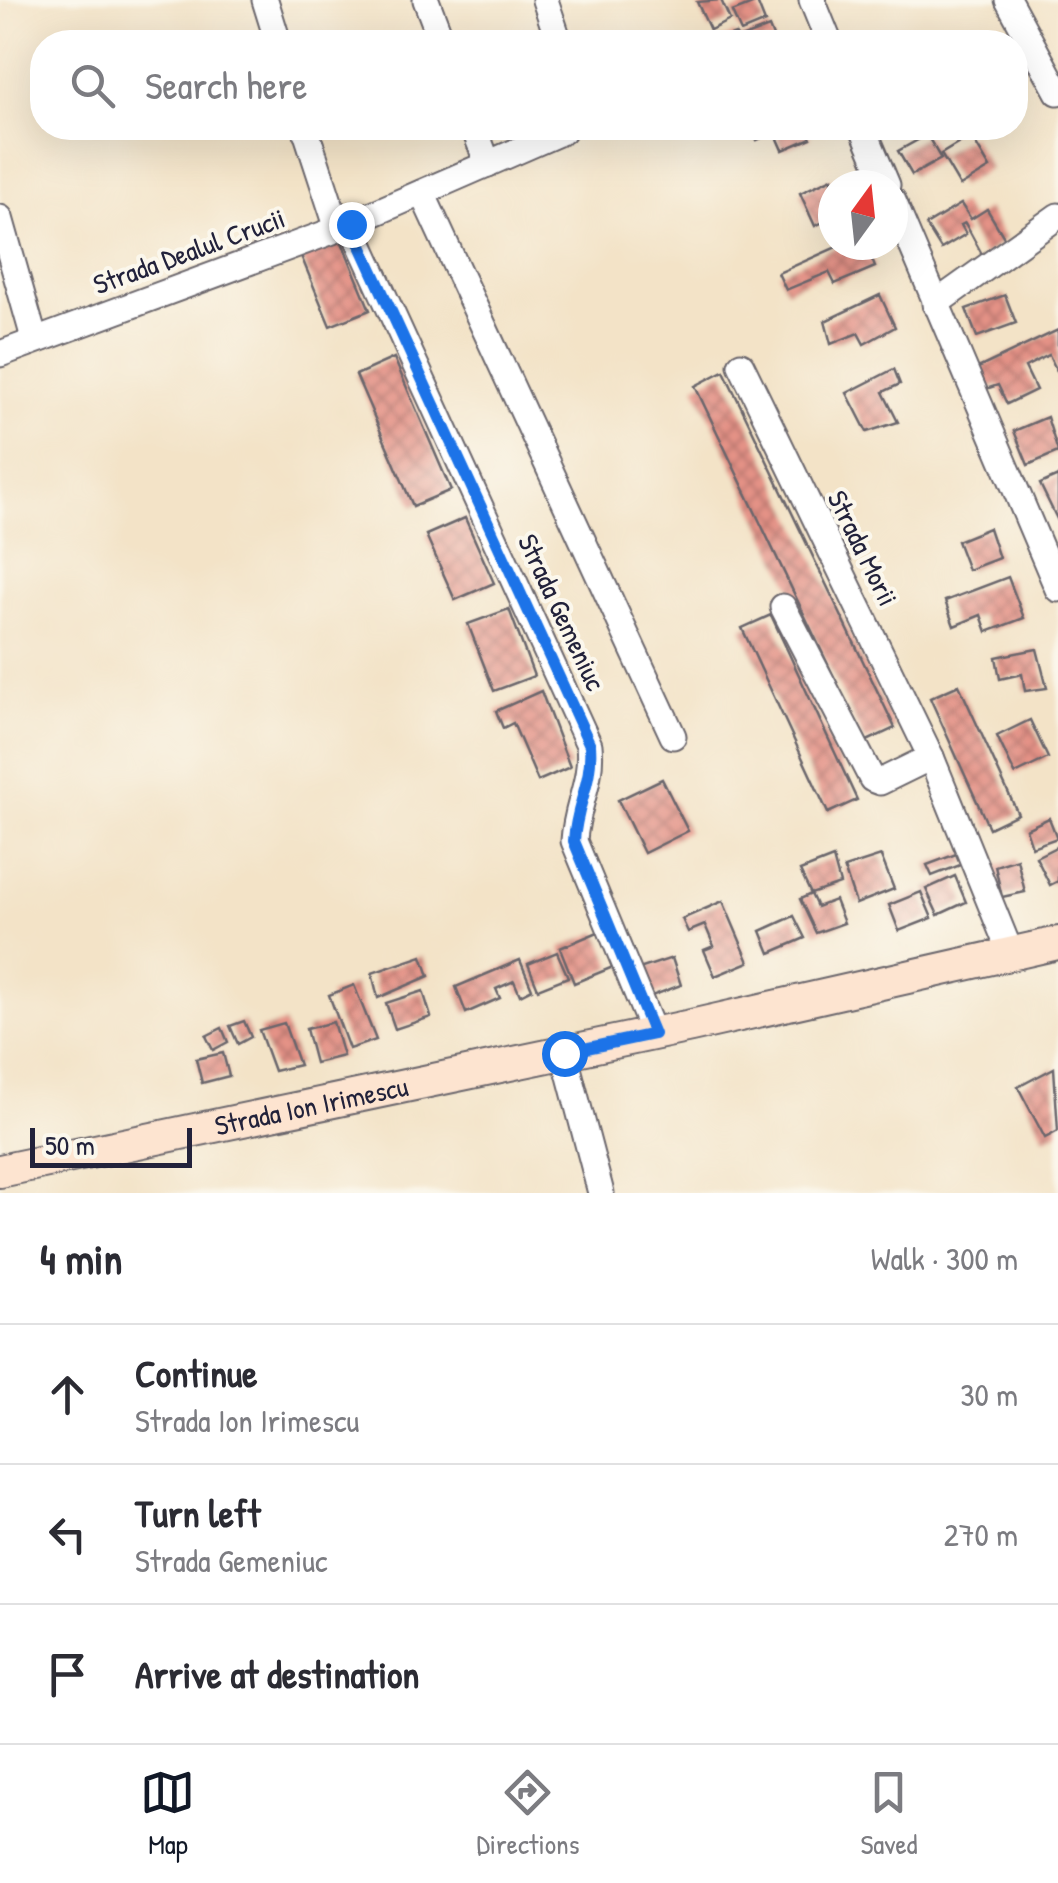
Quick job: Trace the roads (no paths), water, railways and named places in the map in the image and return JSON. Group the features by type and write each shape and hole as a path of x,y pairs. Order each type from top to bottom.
{"main road":[{"name":"Strada Ion Irimescu","path":"0,1170 654,1034 1058,943"}],"street":[{"path":"265,0 274,30"},
{"path":"426,0 437,30"},
{"path":"545,0 556,30"},
{"path":"812,0 824,30"},
{"path":"1008,0 1024,30"},
{"path":"1028,37 1058,92"},
{"name":"Strada Gemeniuc","path":"311,140 344,226 590,745 592,775 576,815 574,841 654,1034"},
{"path":"479,140 488,164"},
{"name":"Strada Dealul Crucii","path":"0,354 34,338 344,226 543,140"},
{"path":"869,140 880,170"},
{"path":"422,194 673,736"},
{"path":"935,304 1058,216"},
{"path":"0,218 34,338"},
{"path":"908,238 1058,590"},
{"name":"Strada Morii","path":"740,364 931,758 1011,954"},
{"path":"783,607 872,779 880,782 931,758"},
{"path":"564,1053 601,1193"}]}
